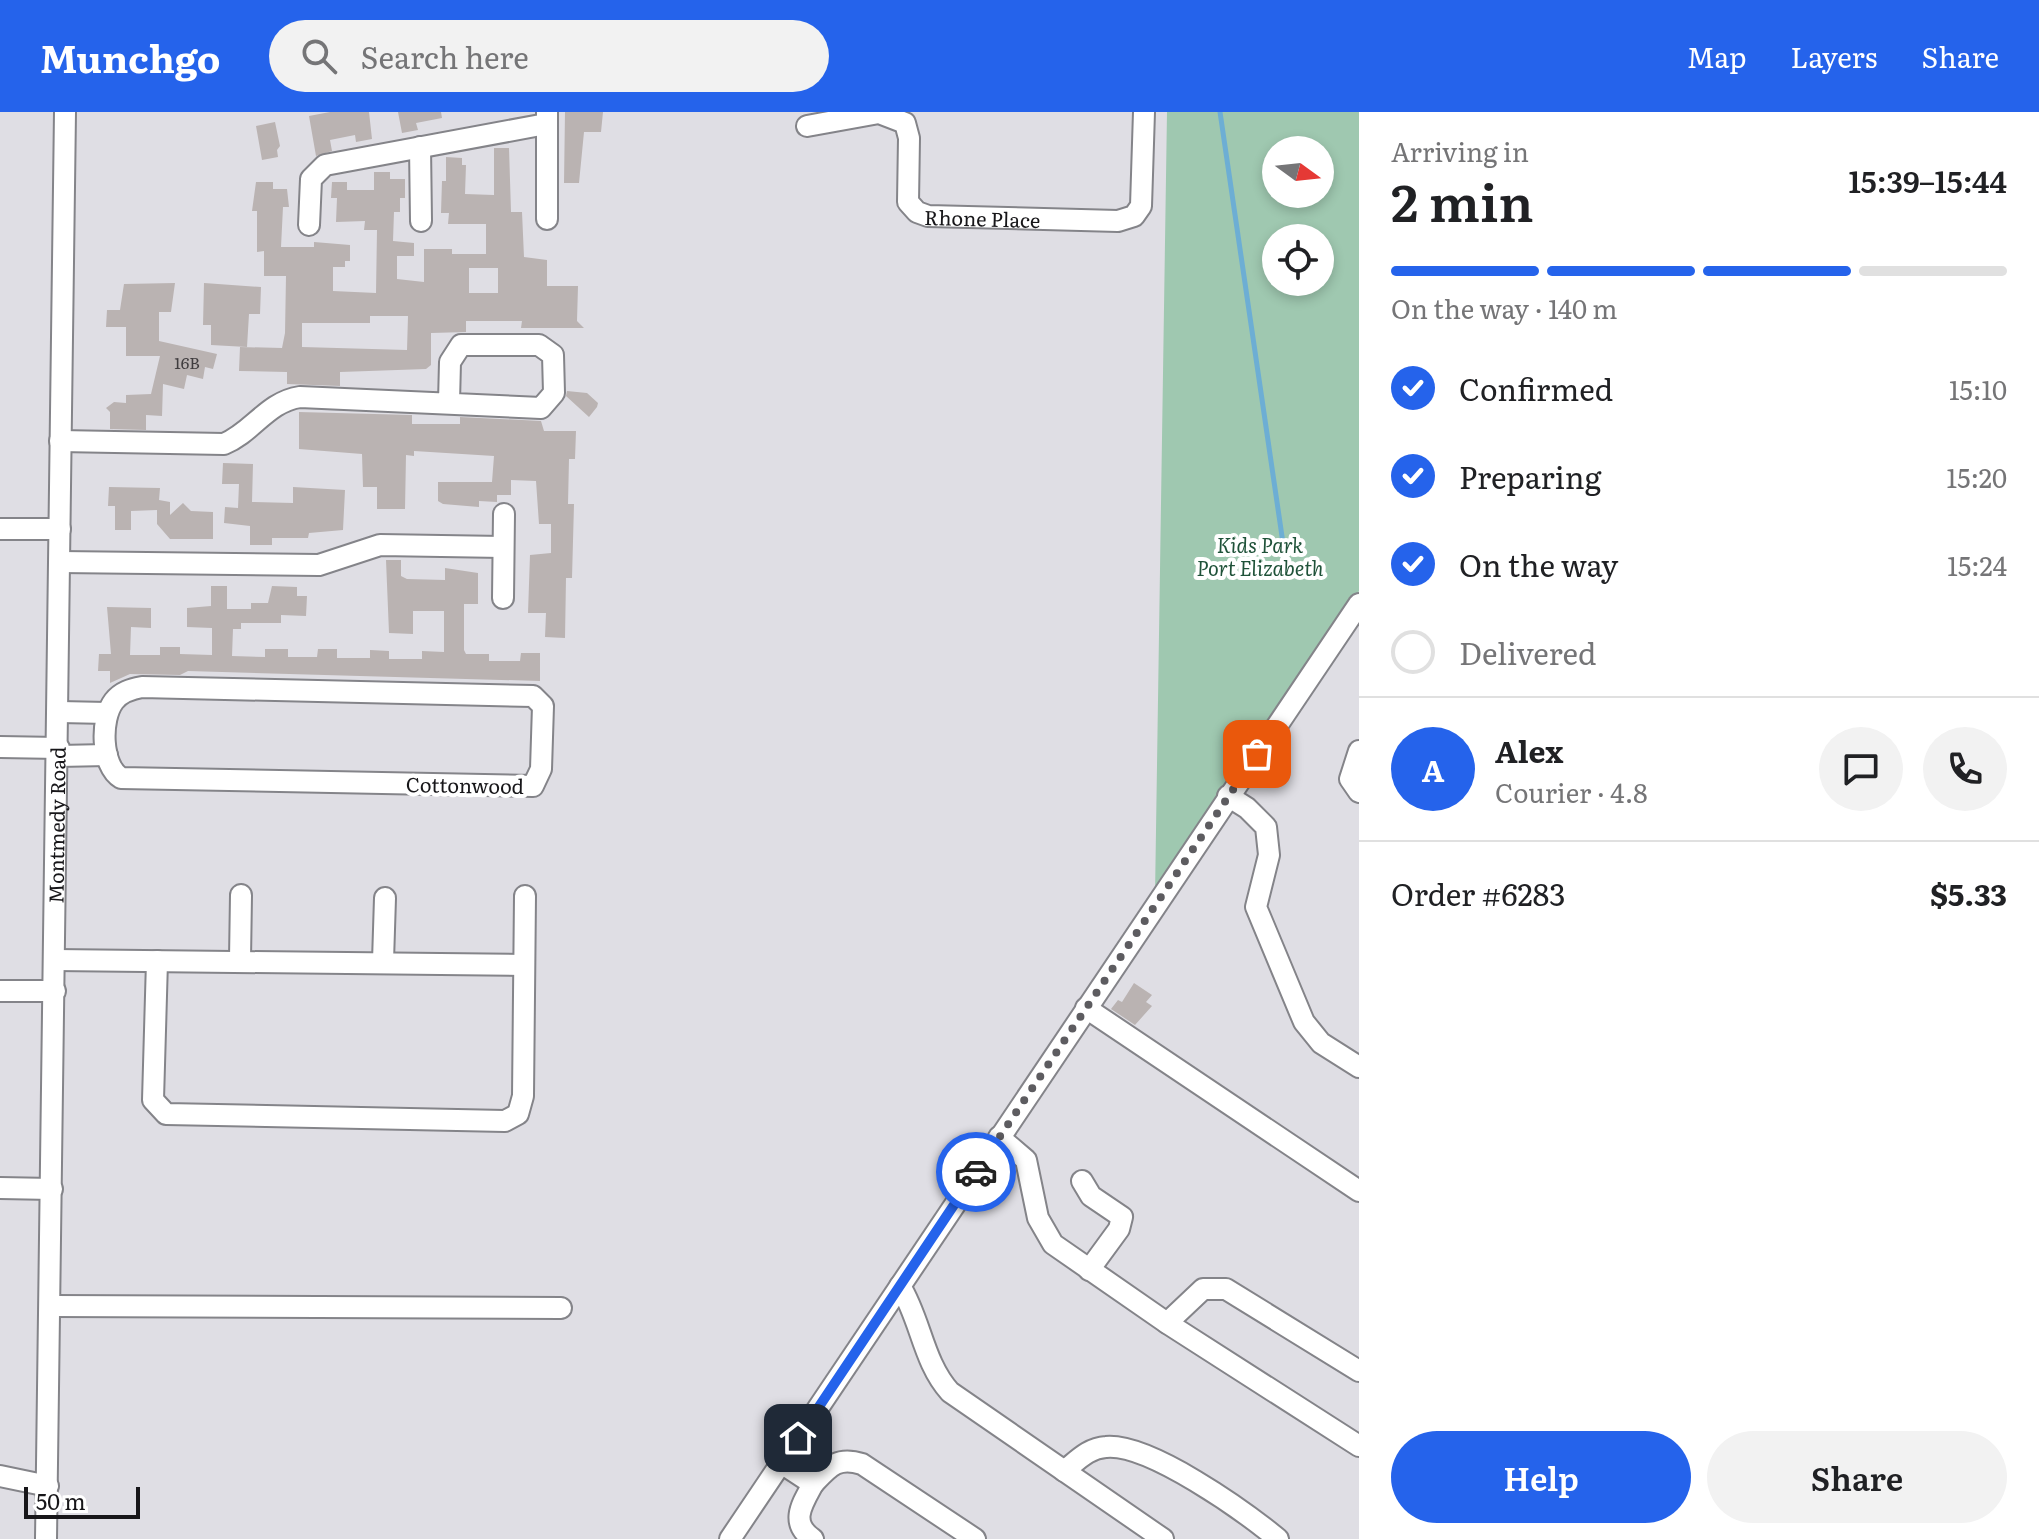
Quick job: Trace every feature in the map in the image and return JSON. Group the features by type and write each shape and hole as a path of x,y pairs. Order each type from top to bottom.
{"street":[{"name":"Montmedy Road","path":"46,1539 60,712 65,112"},
{"name":"Rhone Place","path":"807,126 879,113 905,123 909,138 908,202 917,212 928,216 1118,221 1134,216 1141,206 1144,112"},
{"path":"309,225 309,186 318,168 546,118 547,219"},
{"path":"420,147 421,221"},
{"path":"60,441 224,444 234,440 279,402 300,397 541,408 554,393 553,355 539,345 461,345 450,362 449,402"},
{"path":"503,598 504,514"},
{"path":"0,529 60,529"},
{"path":"60,562 319,565 380,545 503,547"},
{"path":"730,1539 1358,607"},
{"name":"Cottonwood","path":"107,713 124,693 142,687 528,695 541,700 543,706 541,769 533,786 128,779 111,770 107,755"},
{"path":"0,747 107,755 107,713 60,712"},
{"path":"1359,751 1350,779 1359,792"},
{"path":"1228,796 1247,808 1266,827 1269,855 1256,907 1304,1022 1321,1043 1359,1067"},
{"path":"240,959 241,895"},
{"path":"157,961 153,1100 166,1114 505,1121 518,1114 523,1096 525,896"},
{"path":"383,961 385,898"},
{"path":"55,960 240,959 524,965"},
{"path":"0,991 55,991"},
{"path":"1086,1008 1359,1191"},
{"path":"999,1137 1026,1160 1038,1218 1053,1244 1167,1323 1359,1446"},
{"path":"1082,1181 1091,1196 1122,1217 1119,1229 1089,1270"},
{"path":"0,1188 52,1189"},
{"path":"900,1286 918,1319 933,1369 950,1392 1163,1539"},
{"path":"1167,1323 1203,1289 1226,1289 1359,1371"},
{"path":"52,1306 561,1308"},
{"path":"1064,1471 1089,1451 1107,1446 1154,1459 1180,1472 1278,1539"},
{"path":"813,1539 801,1528 799,1509 813,1484 832,1463 851,1460 975,1539"},
{"path":"781,1463 813,1484"},
{"path":"0,1476 48,1486"}],"green space":[{"name":"Kids Park Port Elizabeth","path":"1167,112 1359,112 1359,591 1155,896"}],"building":[{"path":"330,112 369,112 372,139 356,142 355,135 330,140 332,151 316,156 309,116"},
{"path":"398,112 441,112 442,118 416,123 418,130 402,133"},
{"path":"565,112 603,112 601,132 584,132 579,183 564,183"},
{"path":"275,122 280,146 278,157 262,160 256,126"},
{"path":"494,148 509,148 511,212 522,212 524,257 547,260 547,286 578,286 577,321 584,328 521,328 522,321 466,321 466,332 431,333 431,365 426,369 340,372 340,386 287,384 287,372 239,371 240,347 282,348 285,333 286,276 264,276 264,251 257,252 257,211 252,211 256,182 273,182 273,189 287,189 289,207 283,207 281,247 314,247 314,242 350,245 350,261 345,261 345,267 333,267 333,291 376,293 377,230 364,230 365,221 336,222 337,198 331,198 332,182 347,182 347,190 374,190 374,172 390,172 390,179 405,179 405,198 400,198 400,212 394,212 393,241 414,243 414,256 397,256 397,279 424,282 424,249 452,249 452,254 486,254 486,224 448,224 449,213 441,213 446,157 462,158 462,165 466,165 465,194 494,195","holes":["469,268 498,268 498,293 469,293","370,316 408,316 407,350 302,347 302,323 370,323"]},
{"path":"175,283 171,312 159,312 159,341 217,354 213,369 205,367 203,379 187,375 184,389 163,384 162,416 146,415 146,430 110,429 110,412 106,408 114,402 126,403 126,395 151,394 160,356 126,356 126,327 106,327 107,310 120,310 124,284"},
{"path":"204,283 261,287 260,314 249,314 247,347 211,345 211,325 203,325"},
{"path":"567,391 587,393 598,403 589,417 566,396"},
{"path":"299,412 412,415 412,424 460,424 460,417 541,421 544,431 576,431 575,459 569,459 568,504 574,504 572,578 566,578 565,638 545,637 546,613 528,613 530,555 551,553 551,524 539,524 536,481 511,480 511,495 497,495 497,502 479,501 479,507 443,504 438,501 438,482 492,482 494,456 414,451 414,456 406,455 405,509 377,509 377,487 363,487 362,454 299,449"},
{"path":"223,463 253,464 252,502 293,503 293,487 345,490 343,530 309,533 308,538 272,538 272,545 250,545 250,526 224,523 225,507 238,508 239,484 222,484"},
{"path":"109,487 160,488 159,500 170,502 170,515 183,503 191,511 213,512 213,539 170,539 157,524 157,510 131,511 131,530 115,530 115,506 108,506"},
{"path":"386,560 401,560 401,576 407,579 445,580 445,568 478,573 478,604 464,604 466,654 489,654 489,661 520,661 521,653 540,653 540,681 188,671 180,675 130,674 110,683 110,671 98,671 99,654 111,654 107,607 151,608 151,628 131,627 130,655 160,655 160,647 180,647 180,654 212,655 212,628 187,627 187,608 211,606 211,586 227,586 227,609 251,609 251,603 268,603 272,586 297,587 297,596 307,596 306,616 281,615 281,623 241,623 241,629 233,629 232,656 265,657 265,649 288,649 288,657 317,657 318,649 337,649 337,658 370,658 370,650 389,651 389,659 422,659 422,651 444,652 444,611 413,611 413,634 389,633"},
{"path":"1134,983 1152,995 1146,1002 1152,1006 1135,1025 1111,1009 1118,1000 1122,1002"}],"waterway":[{"path":"1220,112 1284,550"}],"way so far":[{"path":"976,1172 1257,754"}],"route":[{"path":"798,1438 976,1172"}]}
